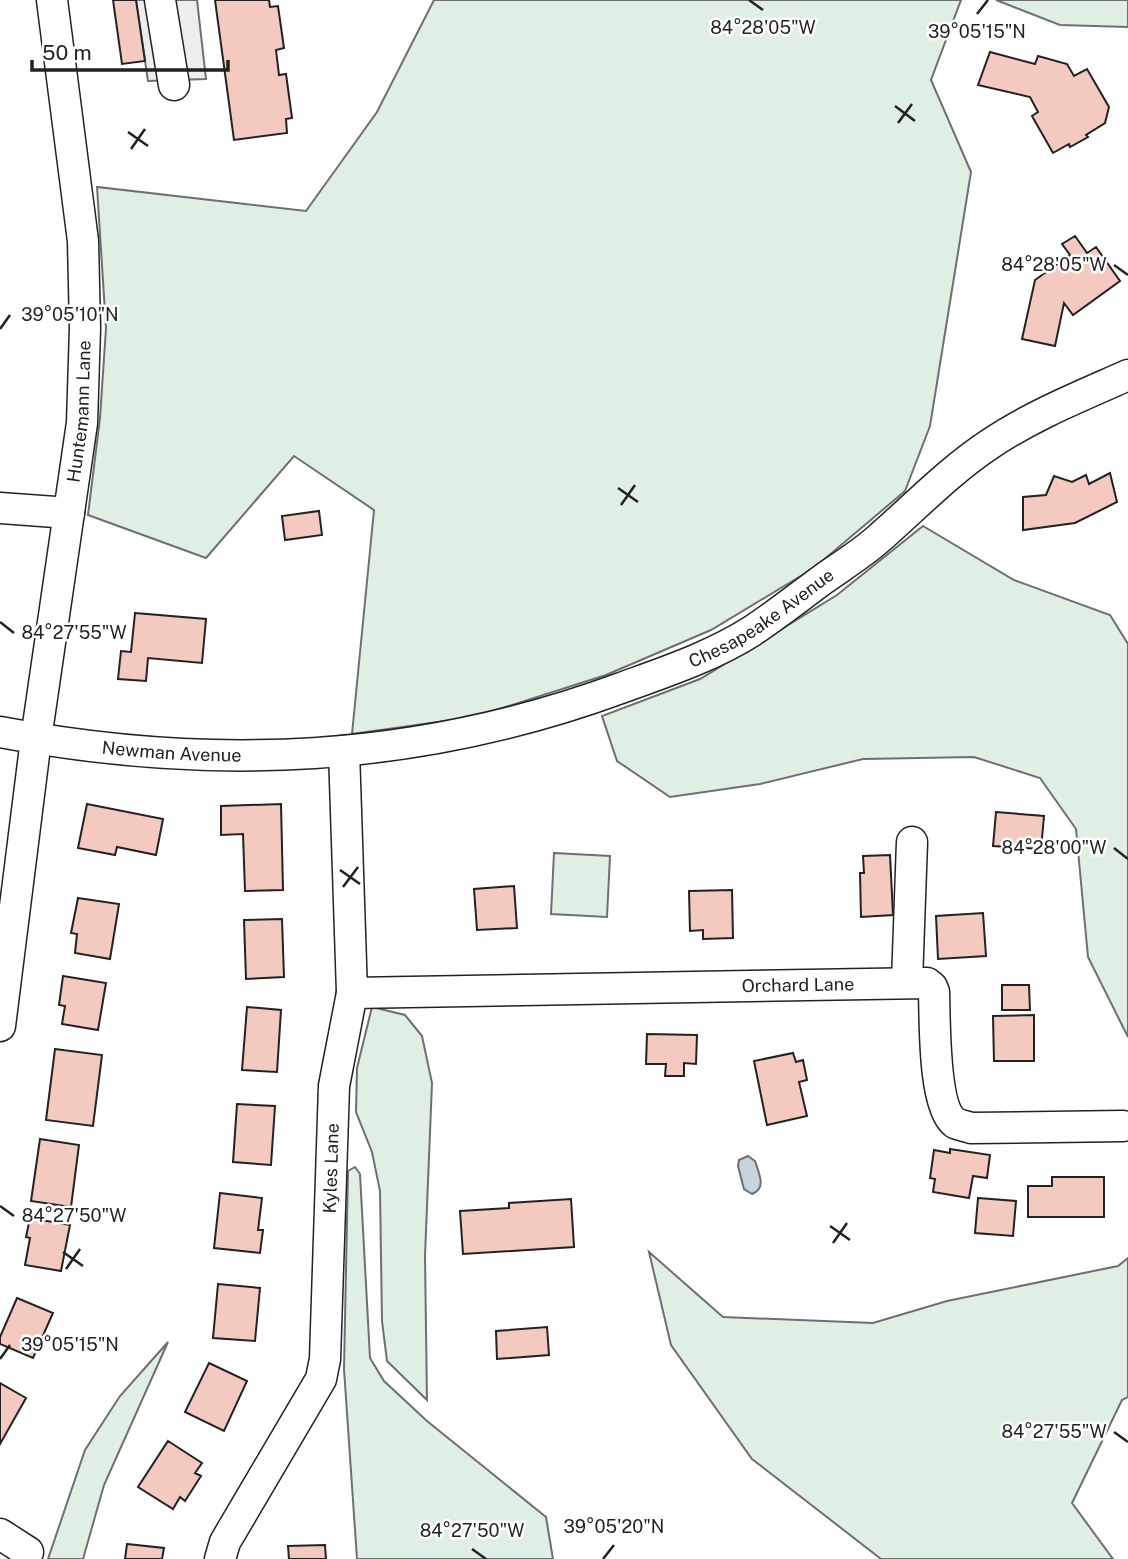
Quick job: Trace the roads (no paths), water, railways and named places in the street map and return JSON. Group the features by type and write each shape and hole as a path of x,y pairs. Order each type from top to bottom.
{"street":[{"name":"Huntemann Lane","path":"0,1026 36,739 82,423 85,328 83,241 52,0"},
{"path":"160,0 174,85"},
{"name":"Chesapeake Avenue","path":"344,751 468,733 542,715 660,674 715,650 749,633 875,542 928,493 987,445 1045,412 1128,375"},
{"path":"0,508 69,513"},
{"name":"Newman Avenue","path":"0,732 122,750 214,757 344,751"},
{"name":"Kyles Lane","path":"220,1559 225,1542 321,1379 323,1369 329,1305 334,1086 352,993 344,751"},
{"path":"907,982 912,842"},
{"name":"Orchard Lane","path":"352,993 927,983 932,987 940,1088 945,1111 955,1123 971,1128 1124,1126"},
{"path":"0,1534 27,1552"}]}
